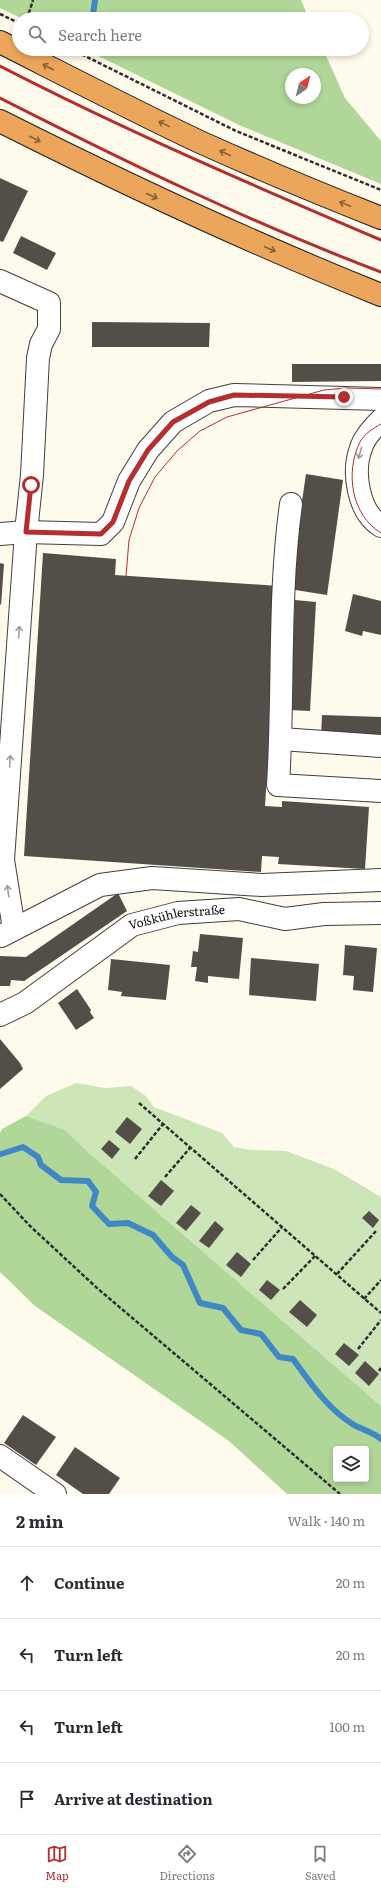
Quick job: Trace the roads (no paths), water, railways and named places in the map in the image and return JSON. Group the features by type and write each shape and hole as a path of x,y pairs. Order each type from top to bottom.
{"highway":[{"path":"0,42 12,48"},
{"path":"27,56 108,97 272,174 381,218"},
{"path":"0,121 146,194 287,257 381,295"}],"street":[{"path":"0,281 49,303 49,329 41,344 38,358 32,475 26,532 4,860 7,933 100,885 152,878 262,885 381,880"},
{"path":"0,534 26,532 101,534 113,522 129,481 148,450 173,422 209,402 234,395 381,399"},
{"path":"381,420 361,447 357,464 358,488 364,506 381,526"},
{"path":"291,504 285,549 281,739 278,785 381,791"},
{"path":"281,739 381,746"},
{"name":"Voßkühlerstraße","path":"0,1014 25,1003 132,925 178,913 239,909 285,919 324,914 381,913"},
{"path":"0,1456 55,1494"}],"waterway":[{"path":"93,12 95,0"},
{"path":"1,1154 23,1147 38,1157 41,1165 61,1180 88,1181 96,1192 92,1206 109,1224 128,1223 153,1235 172,1257 183,1265 200,1303 223,1308 241,1330 261,1334 279,1357 293,1359 319,1394 342,1417 381,1439"}],"tram line":[{"path":"126,576 129,540 139,508 155,477 177,451 200,431 227,417 324,390 346,388 381,389"},
{"path":"381,424 372,429 360,442 355,454 352,479 357,504 371,525 381,533"}],"railway":[{"path":"0,66 141,135 236,178 381,240"},
{"path":"0,98 94,145 236,212 381,272"}]}
